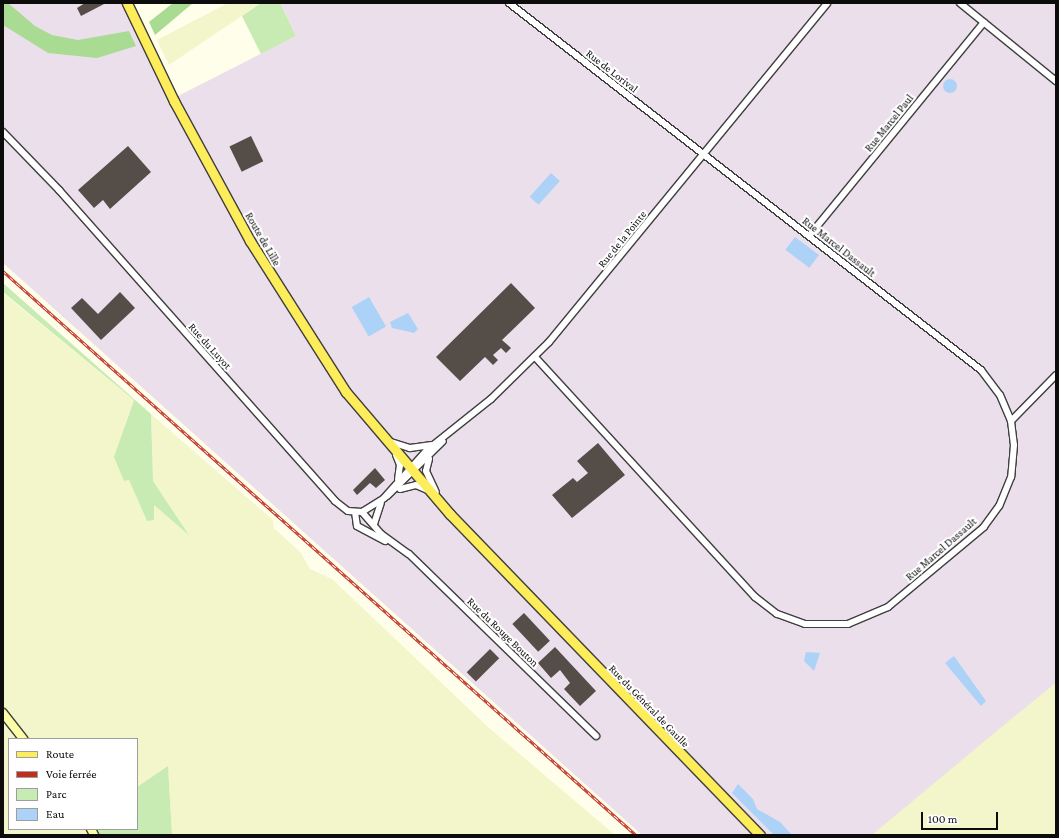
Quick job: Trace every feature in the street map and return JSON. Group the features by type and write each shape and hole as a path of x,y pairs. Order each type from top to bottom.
{"main road":[{"name":"Route de Lille","path":"127,3 174,102 250,241 332,373 384,437 413,469"},
{"name":"Rue du Général de Gaulle","path":"413,469 524,591 760,835"},
{"path":"3,714 23,738"}],"street":[{"name":"Rue de Lorival","path":"508,3 703,154"},
{"name":"Rue de la Pointe","path":"413,469 433,444 450,434 535,357 827,3"},
{"path":"960,3 1056,81"},
{"name":"Rue Marcel Paul","path":"809,236 984,22"},
{"name":"Rue du Luyot","path":"3,132 58,188 335,501 355,512 362,512"},
{"name":"Rue Marcel Dassault","path":"535,357 759,601 782,616 814,626 848,624 883,611 984,527 999,506 1011,477 1014,445 1011,421 1000,395 981,370 703,154"},
{"path":"1011,421 1056,374"},
{"path":"355,512 356,524 361,529 374,524 384,498 397,482 433,452 450,434"},
{"path":"384,437 405,447 433,444"},
{"path":"384,437 399,462 397,482"},
{"path":"433,452 426,471 440,499"},
{"path":"362,512 397,490 413,469"},
{"path":"397,490 419,486 440,499"},
{"name":"Rue du Rouge Bouton","path":"362,512 596,736"},
{"name":"Rue du Rouge Bouton","path":"361,529 395,545"}],"shaded area":[{"path":"3,3 131,3 176,97 296,36 280,3 1056,3 1056,683 873,835 642,835 3,263"}],"green space":[{"path":"3,3 8,3 35,26 52,35 78,40 129,31 136,46 97,58 48,53 3,25"},
{"path":"173,3 193,3 155,35 149,22"},
{"path":"228,3 261,3 169,65 157,40"},
{"path":"261,3 280,3 296,36 261,54 242,16"},
{"path":"3,283 151,414 153,481 189,535 154,505 154,520 147,521 129,480 124,481 114,457 134,400 3,292"},
{"path":"3,293 134,400 125,424 124,481 129,480 147,521 154,505 188,533 153,481 151,414 273,520 274,528 301,553 310,569 332,579 488,727 615,835 172,835 168,767 138,786 138,738 28,738 3,706"},
{"path":"1056,683 1056,835 872,835 1010,720"},
{"path":"3,720 17,738 8,738 8,830 86,830 89,835 3,835"},
{"path":"168,766 172,835 89,835 86,830 138,830 138,786"}],"water":[{"path":"950,79 955,81 957,86 955,91 950,93 945,91 943,86 945,81"},
{"path":"551,173 560,181 539,205 530,197"},
{"path":"795,237 819,255 809,268 785,250"},
{"path":"369,297 386,326 369,336 352,307"},
{"path":"408,313 418,329 414,333 392,328 390,322"},
{"path":"806,652 820,653 814,671 804,661"},
{"path":"954,656 986,701 981,706 945,663"},
{"path":"738,784 753,799 757,809 780,822 792,835 774,835 732,793"}],"building":[{"path":"85,3 106,3 81,16 77,8"},
{"path":"251,136 263,161 242,172 229,147"},
{"path":"128,146 151,172 110,209 103,200 94,208 78,190"},
{"path":"511,283 535,308 502,340 511,348 506,353 501,348 493,355 498,360 493,365 485,357 460,381 436,357"},
{"path":"120,292 135,308 101,340 71,308 82,298 98,314"},
{"path":"598,443 625,475 572,518 552,495 573,478 577,482 588,473 577,461"},
{"path":"375,468 385,480 376,488 370,483 357,495 353,490"},
{"path":"524,613 550,641 538,652 512,624"},
{"path":"555,647 596,691 580,706 564,689 570,683 560,670 551,678 538,663"},
{"path":"490,649 499,658 476,682 467,672"}],"railway":[{"path":"3,271 636,835"}]}
